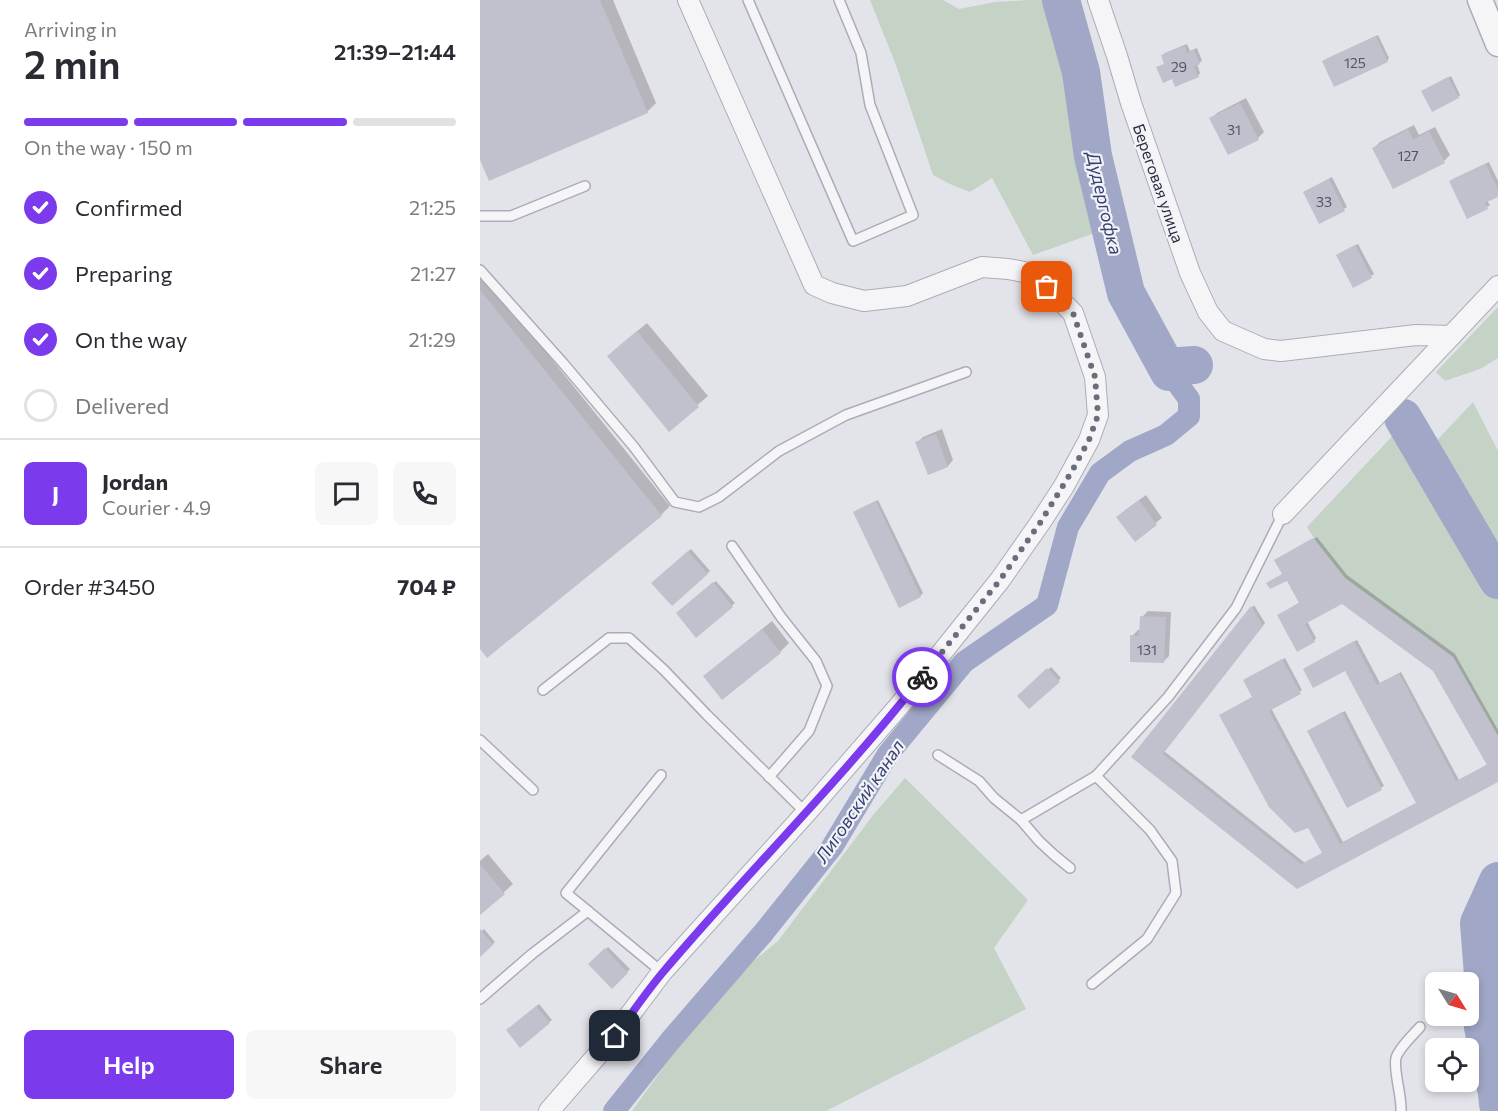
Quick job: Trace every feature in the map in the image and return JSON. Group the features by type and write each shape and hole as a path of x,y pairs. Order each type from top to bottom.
{"street":[{"path":"549,1111 615,1036 662,972 899,706 1000,580 1064,486 1089,440 1098,415 1095,377 1073,313 1029,273 982,267 907,296 864,301 832,293 814,285 688,0"},
{"name":"Береговая улица","path":"1098,0 1190,273 1208,312 1223,331 1264,349 1281,351 1416,335 1451,336"},
{"path":"1480,0 1498,44"},
{"path":"1283,514 1498,286"}],"lane":[{"path":"748,0 853,241 914,215 870,105 861,53 839,0"},
{"path":"480,216 511,216 585,186"},
{"path":"480,270 634,447 675,502 699,507 719,497 779,451 846,415 966,372"},
{"path":"1021,820 1096,776 1168,697 1236,608 1283,514"},
{"path":"732,546 781,617 816,661 827,686 809,731 769,777"},
{"path":"543,690 609,638 629,638 664,670 806,813"},
{"path":"482,746 533,790"},
{"path":"938,755 979,782 1070,868"},
{"path":"661,775 566,893 662,972"},
{"path":"1092,984 1147,939 1176,894 1172,861 1150,830 1096,776"},
{"path":"480,999 532,954 588,911"},
{"path":"1401,1111 1396,1057 1420,1027"}],"green space":[{"path":"870,0 943,0 959,9 995,2 1029,0 1041,0 1048,4 1057,13 1067,39 1074,69 1078,122 1103,230 1033,255 992,178 970,192 933,175 896,65"},
{"path":"1498,307 1498,358 1480,369 1445,381 1436,372"},
{"path":"1473,402 1498,451 1498,574 1426,452"},
{"path":"1398,430 1498,597 1498,736 1453,657 1345,578 1307,527"},
{"path":"905,778 1028,900 994,948 1026,1009 826,1111 632,1111 683,1040 750,964 778,941 874,814"}],"building":[{"path":"480,0 600,0 648,113 489,181 480,160"},
{"path":"1376,36 1388,62 1334,87 1322,61"},
{"path":"1185,46 1187,53 1194,50 1200,64 1194,67 1199,77 1175,87 1172,79 1163,83 1156,67 1164,64 1161,55"},
{"path":"1448,77 1459,98 1432,112 1421,91"},
{"path":"1240,103 1259,140 1228,155 1209,118"},
{"path":"1408,129 1413,140 1429,131 1445,163 1393,189 1372,148"},
{"path":"1486,164 1498,189 1498,197 1485,203 1488,209 1467,219 1449,181"},
{"path":"1329,179 1345,211 1319,224 1303,192"},
{"path":"1355,245 1372,278 1353,288 1336,255"},
{"path":"480,290 662,516 487,658 480,649"},
{"path":"637,331 699,407 669,432 607,356"},
{"path":"936,434 948,467 928,475 915,442"},
{"path":"1139,500 1157,525 1135,542 1116,517"},
{"path":"876,501 921,597 899,608 853,512"},
{"path":"1313,538 1345,578 1453,657 1498,736 1498,782 1297,889 1131,757 1251,606 1263,626 1163,754 1301,864 1322,853 1308,828 1295,833 1269,807 1219,715 1252,697 1243,680 1282,659 1301,694 1269,711 1340,844 1416,803 1345,671 1313,688 1303,669 1354,641 1377,685 1399,673 1456,781 1487,765 1433,671 1342,604 1305,624 1315,642 1297,652 1277,615 1299,603 1287,581 1270,589 1266,583 1282,574 1274,560"},
{"path":"688,551 708,574 672,606 651,583"},
{"path":"713,582 733,607 696,638 676,613"},
{"path":"1140,616 1166,617 1164,663 1130,662 1130,635 1139,636"},
{"path":"762,629 781,653 722,700 703,676"},
{"path":"1047,668 1060,682 1029,709 1017,696"},
{"path":"1342,712 1382,790 1347,808 1307,731"},
{"path":"480,864 505,894 480,915"},
{"path":"480,929 493,945 480,957"},
{"path":"605,948 628,973 612,989 588,964"},
{"path":"536,1006 550,1023 520,1048 506,1030"}],"waterway":[{"name":"Дудергофка","path":"1061,0 1081,72 1093,156 1126,293 1169,372 1180,366 1194,365"},
{"name":"Лиговский канал","path":"614,1111 832,847 888,754 964,662 1047,605 1068,527 1100,473 1130,451 1166,435 1189,416 1189,399 1169,372"},
{"name":"Дудергофка","path":"1403,418 1498,580"},
{"name":"Дудергофка","path":"1498,881 1479,923 1483,975 1483,1027 1498,1104"}],"way so far":[{"path":"922,677 1000,580 1040,523 1064,486 1089,440 1098,415 1095,377 1073,313 1047,287"}],"route":[{"path":"615,1036 662,972 821,795 922,677"}]}
